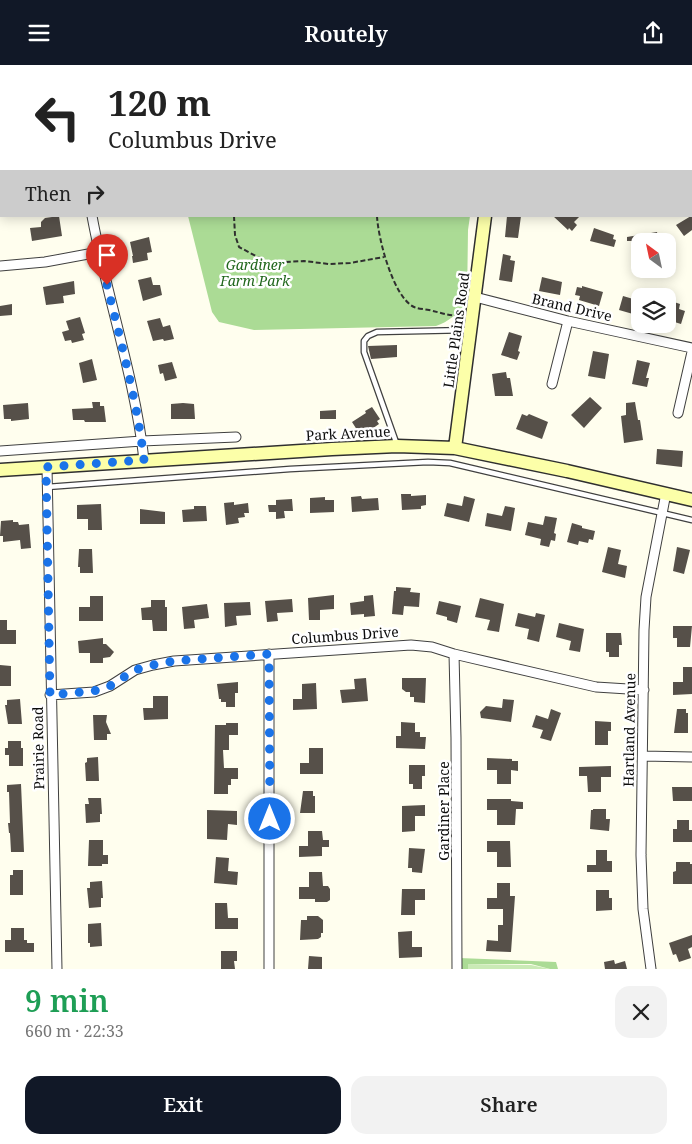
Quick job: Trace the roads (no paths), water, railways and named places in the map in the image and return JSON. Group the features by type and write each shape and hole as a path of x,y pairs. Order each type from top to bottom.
{"main road":[{"name":"Little Plains Road","path":"455,448 485,217"},
{"name":"Park Avenue","path":"0,470 397,446 455,448 692,500"}],"street":[{"path":"92,217 142,441 144,460"},
{"path":"0,266 45,262 99,252"},
{"name":"Brand Drive","path":"475,297 568,321 692,348"},
{"path":"552,384 568,321"},
{"path":"678,413 692,352"},
{"path":"0,451 142,441 236,437"},
{"name":"Prairie Road","path":"46,467 57,969"},
{"name":"Hartland Avenue","path":"651,969 646,940 642,882 644,630 646,597 666,493"},
{"name":"Columbus Drive","path":"50,695 94,691 110,686 135,670 174,661 411,645 432,647 454,654 596,687 644,690"},
{"path":"269,654 269,969"},
{"name":"Gardiner Place","path":"454,654 457,969"},
{"path":"643,757 692,757"}],"lane":[{"path":"397,446 364,352 364,341 368,336 377,332 471,329"},
{"path":"47,487 290,469 428,462 450,463 692,519"}],"park label":[{"name":"Gardiner Farm Park","path":"255,272"}]}
